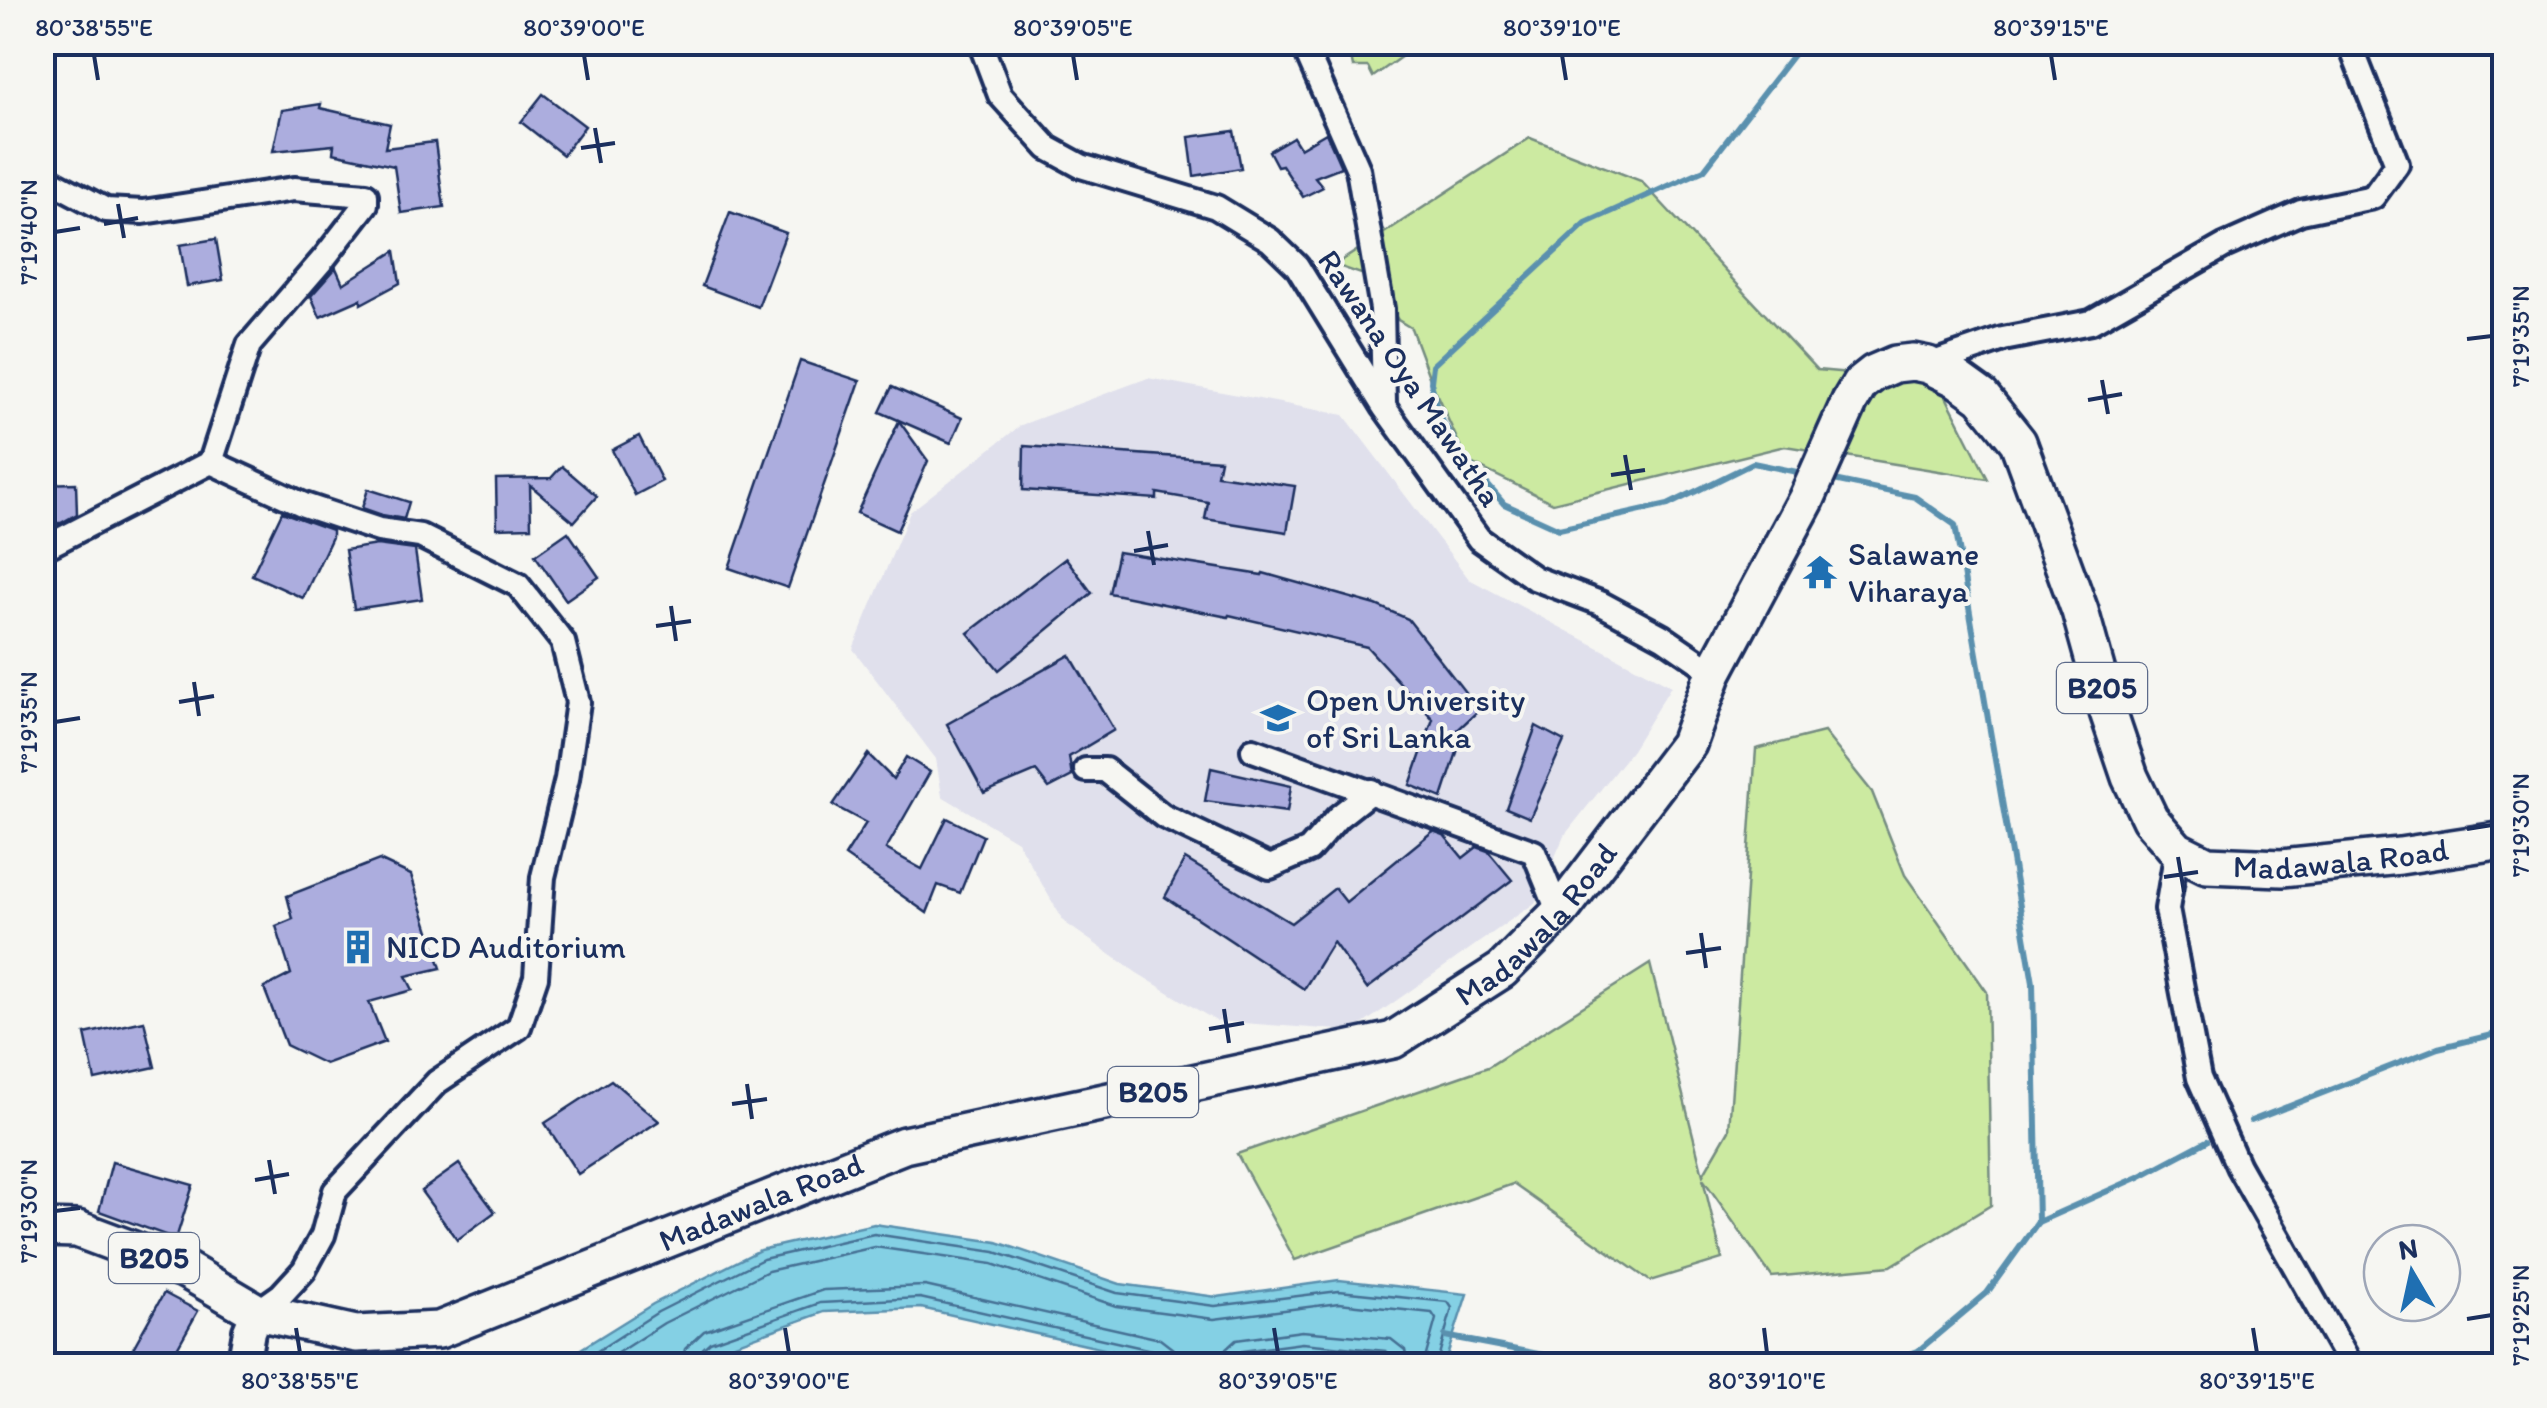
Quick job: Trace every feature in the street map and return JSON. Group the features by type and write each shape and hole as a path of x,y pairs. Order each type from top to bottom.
{"main road":[{"name":"Madawala Road","path":"42,1228 77,1229 184,1269 257,1312 356,1334 440,1330 904,1146 1393,1040 1502,970 1559,912 1688,744 1714,672 1806,500 1860,384 1895,364 1928,365"},
{"name":"B205","path":"1928,365 1957,378 1982,397 2018,442 2080,610 2130,777 2150,819 2177,850"},
{"name":"Madawala Road","path":"2177,850 2207,865 2282,868 2504,840"},
{"path":"243,1366 249,1330 257,1312"}],"street":[{"name":"Rawana Oya Mawatha","path":"980,42 1000,94 1048,148 1081,166 1216,207 1270,240 1297,266 1384,407 1480,539 1534,578 1600,603 1663,637 1714,672"},
{"path":"1302,42 1358,170 1382,309 1384,407"},
{"path":"1928,365 2003,338 2092,322 2224,246 2301,212 2373,197 2396,164 2349,42"},
{"path":"42,176 106,210 143,212 294,189 366,195 366,204 356,217 249,346 210,462 42,549"},
{"path":"210,462 304,505 379,530 420,536 518,585 563,642 578,702 567,779 543,878 536,977 519,1027 438,1082 335,1191 323,1235 304,1270 281,1295 257,1312"},
{"path":"1253,750 1534,852 1559,912"},
{"path":"1086,770 1105,770 1164,816 1270,867 1308,850 1338,817 1371,791"},
{"path":"2177,850 2167,909 2199,1078 2238,1166 2351,1366"}],"shaded area":[{"name":"Open University of Sri Lanka","path":"1148,378 1344,415 1469,579 1671,686 1632,750 1564,836 1535,903 1353,1031 1216,1021 1064,922 1017,841 942,796 936,759 853,649 910,512 1021,425"}],"green space":[{"path":"1353,42 1405,43 1409,51 1373,77 1368,67 1353,67"},
{"path":"1530,138 1641,181 1817,370 1938,381 1988,479 1785,446 1553,503 1467,461 1411,328 1398,320 1370,277 1335,265"},
{"path":"1824,732 1872,792 1905,875 1987,992 1991,1205 1891,1266 1772,1277 1703,1179 1722,1259 1650,1281 1513,1184 1295,1260 1237,1154 1488,1067 1650,964 1703,1175 1729,1130 1756,749"}],"water":[{"path":"874,1224 997,1242 1120,1284 1217,1297 1339,1280 1467,1294 1444,1365 1301,1353 1208,1365 1175,1365 921,1308 824,1312 715,1351 699,1365 555,1365 653,1304 760,1250"}],"building":[{"path":"543,94 585,126 563,155 521,122"},
{"path":"321,104 320,108 390,124 385,148 435,142 444,207 401,213 394,166 333,153 334,145 273,151 282,110"},
{"path":"1234,131 1241,168 1194,176 1189,137"},
{"path":"1326,133 1341,167 1315,177 1323,187 1303,197 1269,151 1293,137 1300,148"},
{"path":"730,212 786,233 758,307 702,286"},
{"path":"216,239 223,280 187,286 180,245"},
{"path":"395,251 400,283 361,304 361,299 320,317 311,296 336,268 343,284"},
{"path":"800,361 860,381 788,588 729,568"},
{"path":"892,387 962,418 951,443 880,412"},
{"path":"899,421 928,461 897,531 857,513"},
{"path":"639,436 662,481 635,495 612,450"},
{"path":"1024,446 1220,460 1217,475 1295,486 1287,532 1205,519 1208,502 1157,493 1157,499 1023,490"},
{"path":"562,466 597,496 574,522 530,485 531,527 497,528 496,479 551,478"},
{"path":"76,483 77,514 61,523 42,523 42,484"},
{"path":"368,489 409,502 404,519 362,508"},
{"path":"282,512 332,530 303,598 252,575"},
{"path":"568,532 599,577 566,600 535,555"},
{"path":"377,545 415,550 422,599 354,609 345,550"},
{"path":"1118,552 1263,573 1376,605 1408,619 1479,710 1448,739 1460,743 1442,798 1410,785 1433,719 1367,647 1229,615 1109,593"},
{"path":"1066,558 1092,593 999,670 968,633"},
{"path":"1070,655 1114,730 1069,757 1072,776 1049,788 1036,771 984,793 947,724"},
{"path":"1536,726 1564,741 1530,818 1506,808"},
{"path":"868,754 893,779 906,757 930,772 886,849 922,869 947,818 983,836 960,893 938,885 927,913 845,856 866,823 833,805"},
{"path":"1211,768 1291,786 1287,812 1205,801"},
{"path":"1433,831 1444,835 1463,858 1477,847 1488,851 1512,880 1367,989 1333,942 1304,989 1165,897 1185,859 1291,923 1335,888 1346,902"},
{"name":"NICD Auditorium","path":"379,860 411,875 441,968 406,976 413,990 369,1002 385,1042 325,1064 286,1045 264,988 291,974 276,926 293,919 287,896"},
{"path":"144,1021 155,1067 95,1080 85,1034"},
{"path":"611,1080 659,1121 578,1174 545,1123"},
{"path":"112,1162 193,1185 176,1239 99,1211"},
{"path":"459,1164 495,1212 457,1240 421,1191"},
{"path":"164,1293 198,1311 167,1366 123,1366"}],"waterway":[{"path":"1803,42 1704,170 1586,223 1433,365 1431,382 1438,414 1467,461 1504,504 1559,529 1668,505 1753,463 1807,474"},
{"path":"1829,479 1915,497 1955,525 2033,983 2038,1222 1987,1293 1918,1351 1877,1366"},
{"path":"2251,1121 2438,1048 2504,1032"},
{"path":"2038,1222 2139,1177 2207,1141"},
{"path":"1445,1336 1554,1357 1662,1366"}],"place":[{"name":"Salawane Viharaya","path":"1820,572"},
{"name":"Open University of Sri Lanka","path":"1278,718"},
{"name":"NICD Auditorium","path":"358,947"}]}
